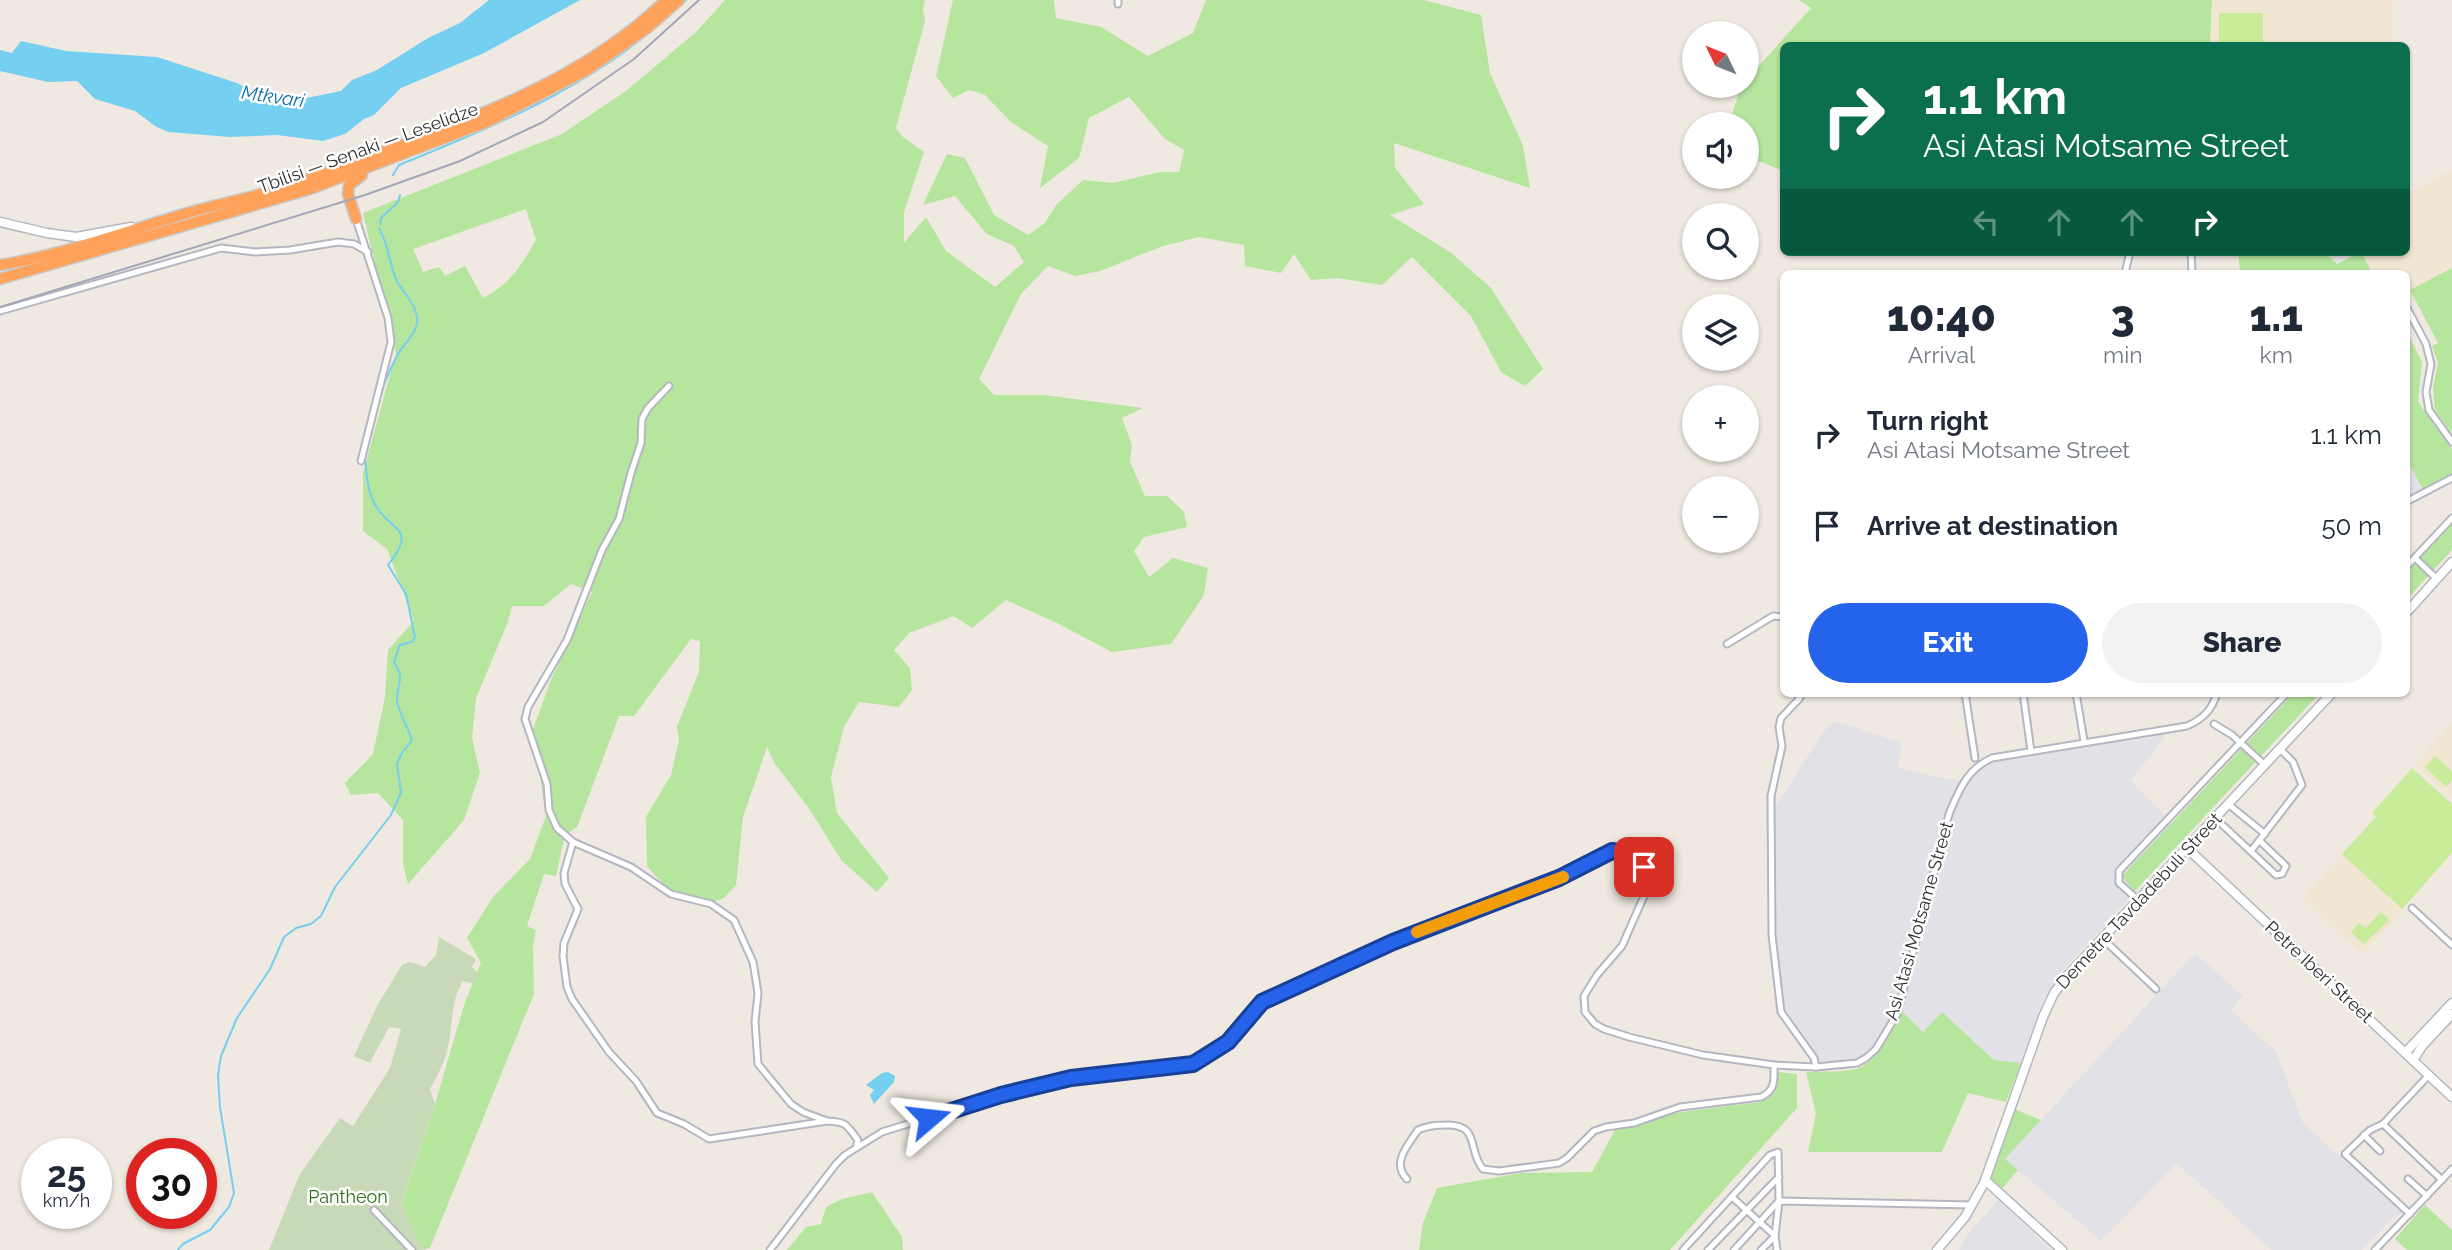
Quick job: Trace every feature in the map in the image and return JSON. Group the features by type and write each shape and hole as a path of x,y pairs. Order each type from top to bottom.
{"highway":[{"name":"Tbilisi — Senaki — Leselidze","path":"161,221 313,178 495,109 592,57 640,23 666,0"},
{"name":"Tbilisi — Senaki — Leselidze","path":"0,279 326,184 489,121 576,76 629,42 679,0"},
{"path":"348,194 352,181 373,171 380,164"},
{"path":"326,184 340,186 348,194 356,219"},
{"path":"0,265 54,253 161,221"}],"main road":[{"path":"0,222 76,237 161,221"},
{"path":"2410,609 2452,562"},
{"name":"Demetre Tavdadebuli Street","path":"1937,1250 1973,1205 1985,1180 2048,1005 2068,975 2328,697"},
{"name":"Petre Iberi Street","path":"2187,848 2452,1097"},
{"path":"2406,1053 2452,1003"},
{"path":"2413,1060 2452,1014"},
{"path":"1985,1180 2062,1250"}],"street":[{"path":"356,219 388,318 391,342 361,461"},
{"path":"0,311 221,248 279,250 338,242 354,244 368,252"},
{"path":"2410,314 2426,344 2431,364 2426,391 2429,410 2452,442"},
{"path":"669,386 648,408 642,419 641,443 620,519 602,550 567,640 528,707 526,719 547,784 552,821 557,828 573,842 631,867 671,894 710,904 734,920 753,962 758,993 755,1022 758,1064 791,1104 803,1112 827,1121 848,1124 858,1140 856,1148"},
{"path":"2410,500 2452,478"},
{"path":"2410,563 2452,518"},
{"path":"2415,558 2437,579"},
{"path":"1727,644 1773,616 1780,617"},
{"path":"1800,697 1781,718 1779,727 1782,746 1771,796 1772,935 1781,1012 1814,1058 1816,1067"},
{"path":"1966,697 1975,758"},
{"path":"2024,697 2031,751"},
{"path":"2077,697 2084,741"},
{"name":"Asi Atasi Motsame Street","path":"770,1250 836,1164 881,1132 1032,1086 1071,1078 1193,1064 1228,1042 1254,1008 1270,998 1421,930 1559,878 1616,850 1638,859 1648,877 1648,887 1622,946 1588,987 1583,1005 1588,1017 1604,1029 1703,1055 1774,1065 1816,1067 1857,1063 1866,1058 1886,1035 1897,1014 1948,814 1961,786 1979,764 1992,758 2084,741 2187,726 2199,721 2207,713 2215,697"},
{"name":"Demetre Tavdadebuli Street","path":"2138,900 2119,883 2119,871 2283,697"},
{"path":"2214,724 2264,765"},
{"path":"2251,851 2302,785 2293,762 2280,749"},
{"path":"2228,804 2265,834"},
{"path":"2215,818 2276,875 2282,874 2286,870 2285,865 2260,841"},
{"path":"573,842 564,873 565,884 578,909 564,943 567,987 572,999 608,1052 636,1081 657,1113 684,1124 709,1139 827,1121"},
{"path":"2412,908 2452,945"},
{"path":"2102,938 2157,989"},
{"path":"1407,1179 1400,1169 1400,1158 1422,1128 1444,1125 1462,1127 1470,1135 1477,1160 1483,1168 1499,1171 1545,1165 1567,1158 1594,1132 1606,1126 1634,1123 1680,1107 1762,1097 1770,1093 1774,1085 1774,1065"},
{"path":"2410,1214 2345,1154 2370,1130 2383,1124 2429,1075"},
{"path":"2383,1124 2442,1180"},
{"path":"2364,1135 2380,1150"},
{"path":"1683,1250 1770,1155 1778,1152 1780,1201 1775,1236 1777,1250"},
{"path":"2375,1250 2452,1169"},
{"path":"1709,1250 1779,1177"},
{"path":"2408,1180 2427,1196"},
{"path":"1732,1197 1775,1236"},
{"path":"1734,1250 1780,1201 1973,1205"},
{"path":"374,1210 412,1250"},
{"path":"1761,1250 1775,1236"}],"shaded area":[{"path":"2212,0 2393,0 2392,42 2210,42"},
{"path":"2452,170 2452,268 2410,290 2410,270 2370,270 2363,256 2410,256 2410,192"},
{"path":"2410,465 2423,490 2410,497"},
{"path":"1833,722 1902,742 1898,768 1961,782 1947,810 1893,1012 1885,1030 1867,1053 1850,1061 1818,1063 1782,1006 1775,930 1774,808"},
{"path":"2452,724 2452,799 2415,765"},
{"path":"2158,734 2166,736 2131,780 2185,837 2063,970 2044,998 2021,1063 1995,1060 1942,1012 1923,1033 1900,1009 1952,814 1975,773 1991,761"},
{"path":"2342,854 2404,910 2363,955 2302,899"},
{"path":"2195,953 2243,996 2231,1010 2276,1052 2303,1123 2402,1213 2390,1220 2362,1250 2271,1250 2177,1163 2101,1241 2005,1159"},
{"path":"1999,1200 2051,1250 1959,1250 1971,1230"}],"green space":[{"path":"725,0 925,0 925,21 896,128 903,137 924,152 904,212 904,243 926,217 946,251 995,287 1024,262 1014,246 987,234 955,196 923,205 947,154 965,158 994,215 1028,235 1045,223 1056,205 1083,180 1113,183 1160,172 1179,172 1184,150 1165,139 1129,97 1089,118 1079,158 1040,188 1048,146 1012,123 985,95 969,90 953,98 936,76 953,0 1054,0 1056,18 1101,27 1148,56 1193,33 1206,0 1424,0 1481,15 1490,73 1523,146 1530,188 1394,143 1395,168 1424,204 1390,215 1450,252 1491,288 1543,369 1525,386 1501,372 1471,316 1412,257 1382,285 1338,278 1311,280 1294,254 1281,273 1245,266 1244,245 1199,237 1163,246 1100,271 1075,276 1048,266 1021,294 979,379 994,395 1044,395 1143,408 1122,418 1132,445 1130,462 1145,496 1167,496 1184,512 1187,527 1144,537 1134,551 1149,577 1173,558 1208,568 1204,595 1171,644 1112,652 1006,600 972,628 954,616 909,633 894,650 910,668 912,690 899,707 859,702 844,727 831,777 837,813 889,878 877,892 842,861 808,807 775,764 767,747 743,817 736,885 724,898 713,902 694,903 669,891 647,866 646,817 671,775 679,740 677,727 699,672 700,641 691,639 634,716 619,716 577,827 565,835 556,876 544,874 527,926 536,930 533,946 534,994 430,1248 423,1250 401,1204 435,1104 465,1002 481,963 467,938 493,897 530,859 546,816 533,729 551,680 592,592 571,584 544,606 512,606 508,622 476,698 472,738 480,773 464,820 408,884 403,864 403,820 378,793 351,795 345,783 373,754 385,697 388,650 414,621 387,549 363,531 363,473 396,353 363,213 562,134 626,91 697,31","holes":["526,209 536,240 514,274 483,298 465,266 445,276 439,267 423,272 413,249"]},
{"path":"1799,0 2212,0 2210,42 1780,42 1811,8"},
{"path":"2219,13 2263,13 2263,42 2219,42"},
{"path":"1780,42 1780,170 1759,161 1759,112 1733,112 1737,98 1759,98 1759,66"},
{"path":"2238,256 2329,256 2337,264 2353,256 2363,256 2370,270 2240,270"},
{"path":"2452,268 2452,433 2435,410 2433,388 2438,363 2432,346 2438,343 2410,290"},
{"path":"2410,338 2422,362 2418,402 2452,449 2452,475 2423,490 2410,465"},
{"path":"2452,523 2452,550 2410,596 2410,568"},
{"path":"2290,697 2316,697 2134,892 2122,876"},
{"path":"2435,756 2452,771 2452,781 2446,787 2425,767"},
{"path":"2412,768 2452,804 2452,853 2402,909 2342,854 2376,817 2372,813"},
{"path":"2381,912 2389,920 2364,944 2351,932 2359,923 2366,928"},
{"name":"Pantheon","path":"439,937 476,959 472,967 479,974 474,984 463,981 456,997 447,1053 430,1089 435,1104 401,1203 423,1250 269,1250 300,1174 340,1118 353,1126 390,1068 401,1029 389,1027 370,1063 354,1056 378,1004 402,965 410,962 425,967 436,955"},
{"path":"1900,1009 1923,1032 1942,1012 1994,1060 2021,1063 2006,1102 1968,1093 1942,1152 1808,1152 1816,1114 1806,1072 1861,1067 1875,1056 1886,1042"},
{"path":"1777,1072 1797,1074 1797,1108 1670,1250 1419,1250 1423,1223 1437,1188 1521,1173 1592,1172 1615,1130 1681,1112 1761,1102 1775,1092"},
{"path":"2014,1109 2041,1120 2005,1159 2018,1170 2001,1190 1989,1180"},
{"path":"872,1192 902,1237 903,1250 787,1250 806,1227 821,1224 826,1207 842,1199"},
{"path":"2425,1205 2452,1230 2452,1250 2407,1250 2395,1239"}],"water":[{"path":"489,0 580,0 484,53 401,88 374,115 364,119 345,134 323,141 277,135 230,137 168,132 135,111 95,99 77,81 48,82 0,71 0,50 12,53 21,41 66,51 157,57 237,83 277,104 341,91 352,80 377,70 428,38 460,23"},
{"path":"888,1072 895,1076 894,1082 874,1104 870,1095 874,1090 866,1085 882,1073"}],"waterway":[{"path":"393,175 399,165 477,133 552,97 622,54 686,0"},
{"path":"380,224 381,218 398,202 400,195"},
{"path":"379,228 396,279 414,307 417,320 415,331 398,354 382,389"},
{"path":"178,1250 183,1244 210,1230 229,1207 234,1193 220,1107 218,1075 221,1056 237,1018 270,969 284,937 321,916 335,887 391,815 401,792 397,764 412,740 398,705 400,678 394,662 400,645 412,642 415,637 406,594 388,565 397,552 401,536 374,503 368,486 365,455"}],"railway":[{"path":"0,307 365,195 460,161 543,122 634,59 699,0"}],"slow traffic":[{"path":"1417,932 1563,877"}],"route":[{"path":"929,1118 1032,1086 1071,1078 1193,1064 1228,1042 1254,1008 1262,1002 1393,942 1559,878 1608,852 1616,850 1631,854 1644,867"}],"water label":[{"name":"Mtkvari","path":"273,96"}]}
